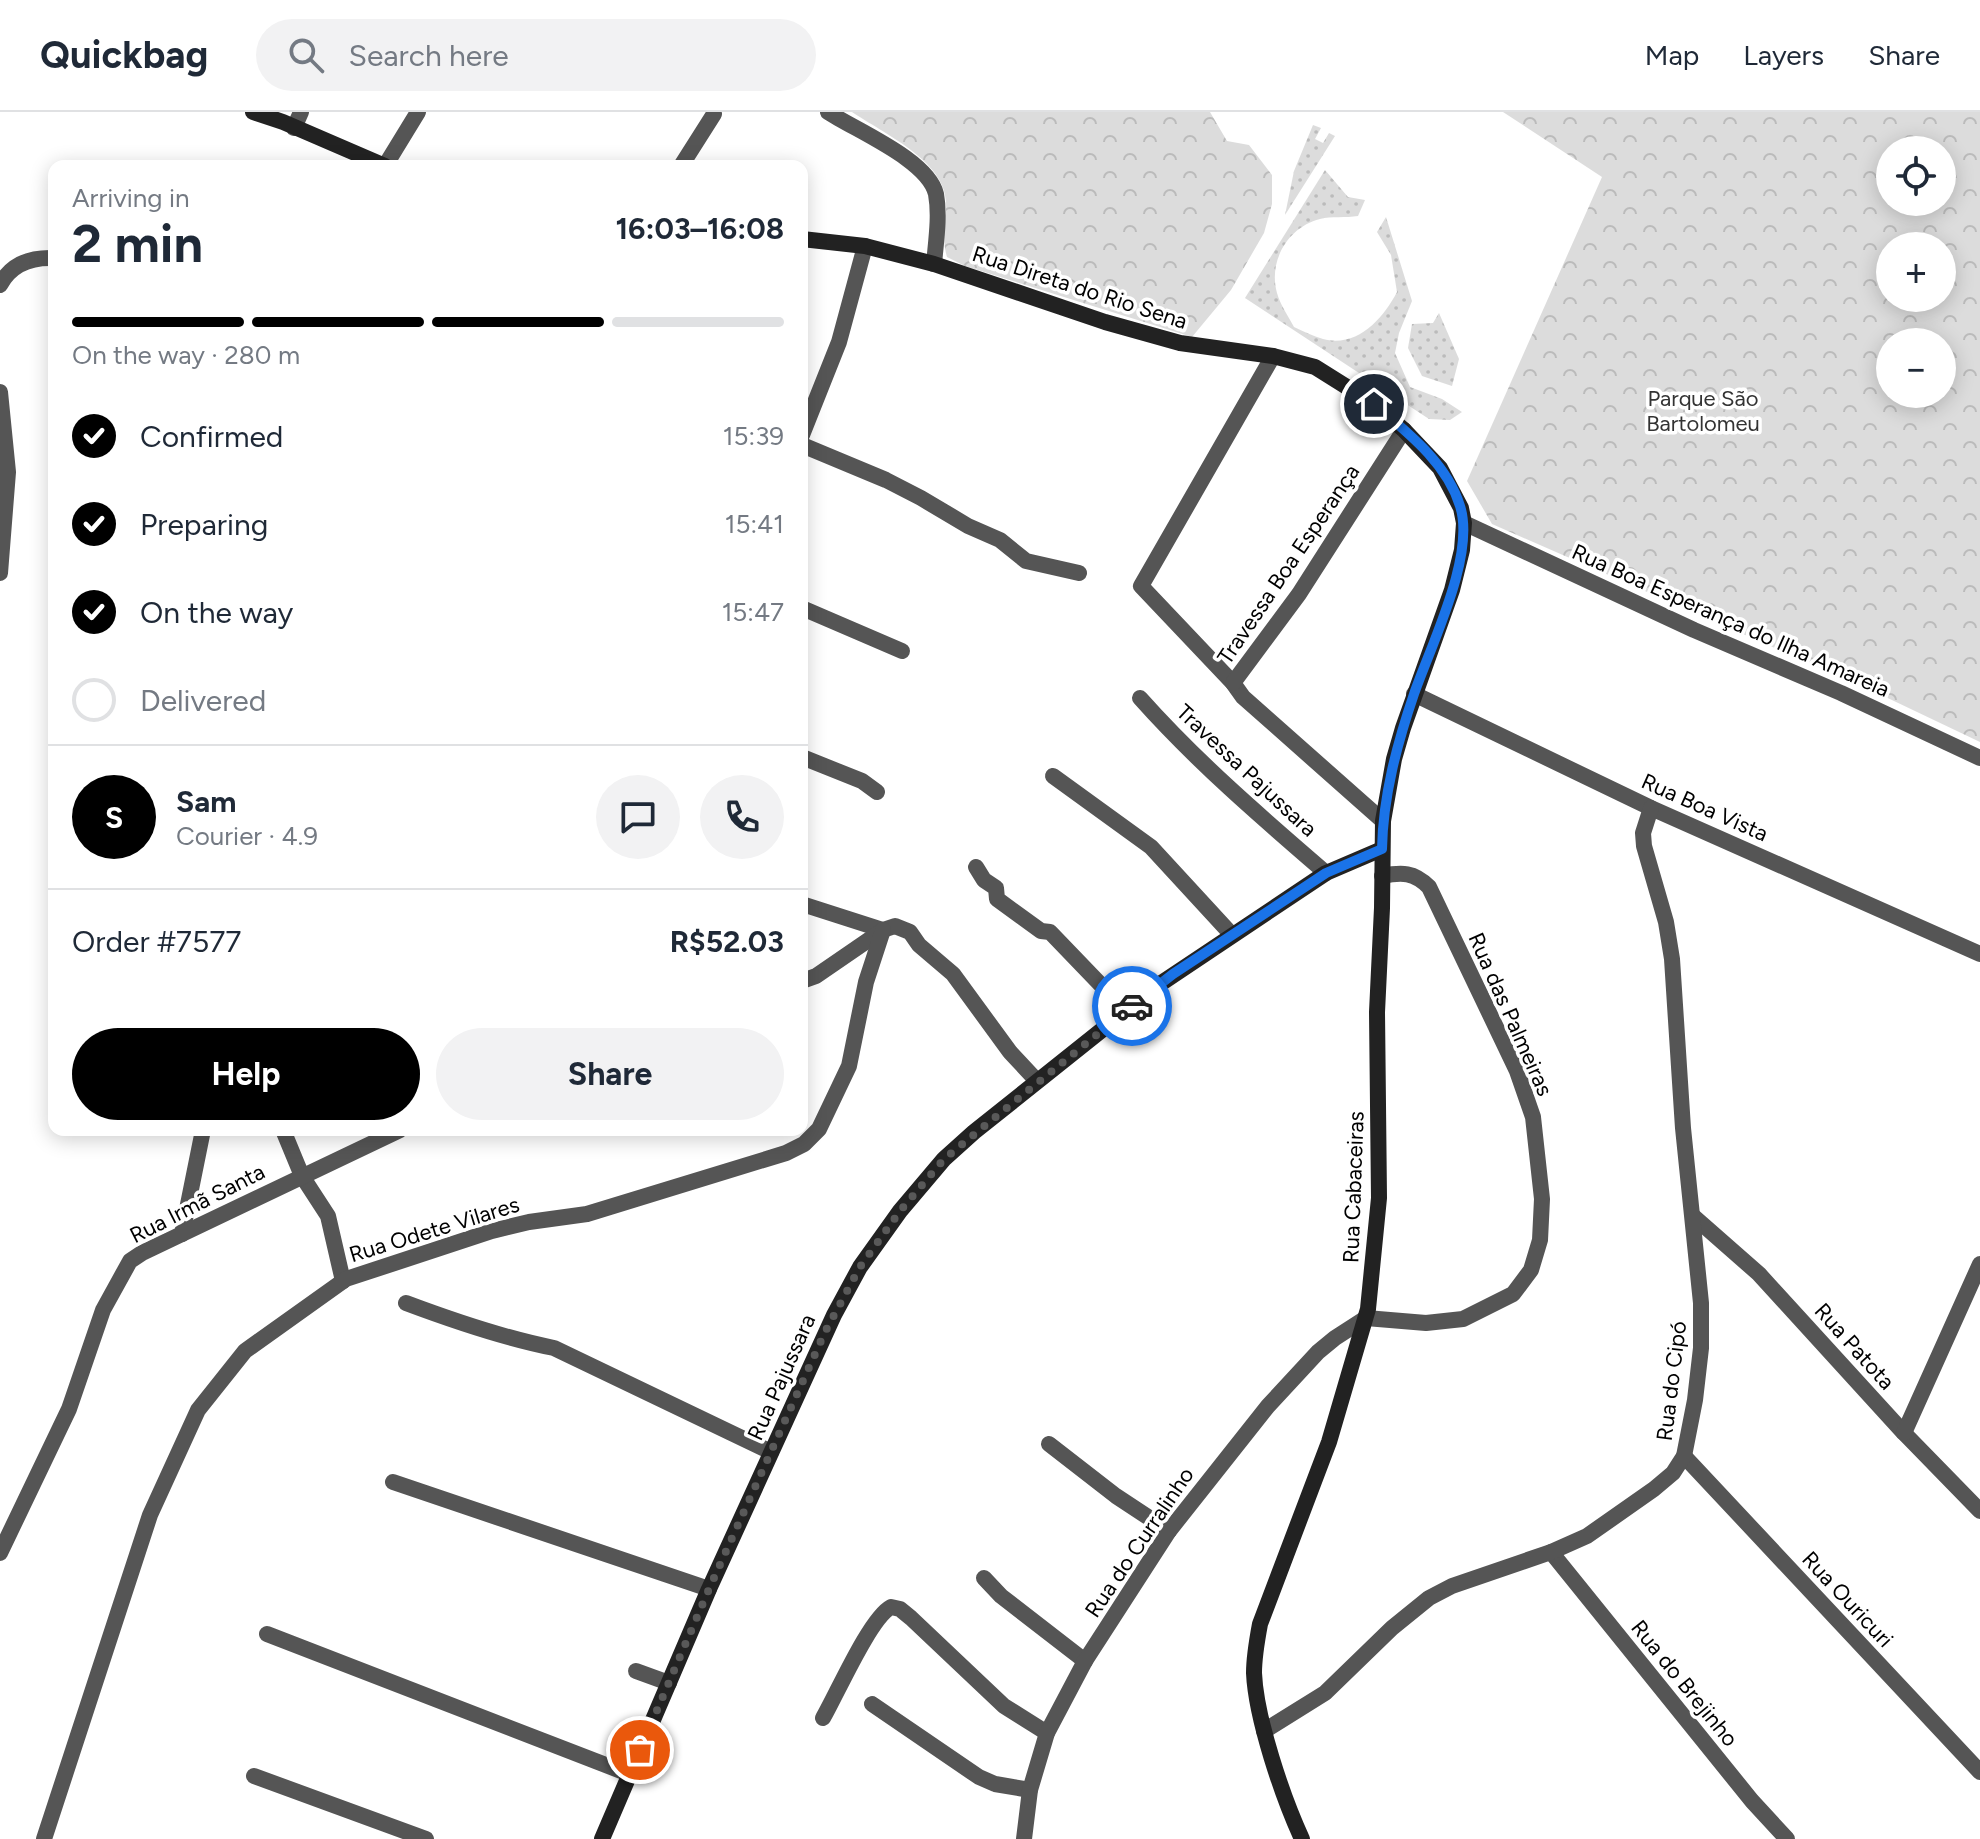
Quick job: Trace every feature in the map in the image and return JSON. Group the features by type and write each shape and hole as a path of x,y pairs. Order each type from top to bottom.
{"main road":[{"path":"253,112 289,118 373,160"},
{"name":"Rua Direta do Rio Sena","path":"808,240 865,246 934,264 1146,335 1221,351 1273,356 1315,367 1374,404 1432,459 1450,483 1464,523"},
{"name":"Rua Cabaceiras","path":"1302,1839 1264,1731 1254,1672 1260,1624 1329,1442 1366,1318 1379,1198 1377,1012 1383,821 1394,759 1452,590 1462,550 1464,523"},
{"name":"Rua Pajussara","path":"602,1839 766,1449 842,1297 880,1239 944,1159 1173,974 1326,873 1382,849"}],"street":[{"path":"389,160 418,112"},
{"path":"828,112 902,154 928,178 935,190 937,203 934,264"},
{"path":"685,160 714,114"},
{"path":"808,420 839,342 865,246"},
{"path":"0,285 14,266 33,258 48,258"},
{"path":"1273,356 1141,586 1243,697 1383,821"},
{"path":"0,392 8,472 0,573"},
{"name":"Travessa Boa Esperança","path":"1233,683 1299,594 1404,430"},
{"path":"808,448 921,498 968,526 1000,540 1026,561 1079,573"},
{"name":"Rua Boa Esperança do Ilha Amareia","path":"1464,523 1980,758"},
{"path":"808,611 902,651"},
{"name":"Rua Boa Vista","path":"1414,694 1651,808 1980,954"},
{"name":"Travessa Pajussara","path":"1140,698 1230,790 1326,873"},
{"path":"808,759 862,781 877,792"},
{"path":"1053,776 1151,847 1232,935"},
{"name":"Rua do Cipó","path":"1264,1731 1325,1693 1392,1628 1429,1598 1452,1586 1551,1552 1587,1536 1673,1473 1684,1456 1701,1348 1701,1303 1683,1128 1672,959 1666,922 1644,846 1643,833 1651,808"},
{"path":"976,867 984,880 996,888 997,899 1041,931 1050,932 1126,1011"},
{"name":"Rua das Palmeiras","path":"1366,1318 1426,1323 1463,1319 1513,1294 1531,1270 1540,1240 1542,1199 1533,1117 1517,1071 1429,887 1415,875 1396,873 1382,876"},
{"path":"808,906 883,930"},
{"path":"808,979 883,930 895,926 910,932 927,953 953,974 1010,1052 1037,1081"},
{"name":"Rua Odete Vilares","path":"44,1839 150,1515 198,1410 245,1351 343,1281 492,1231 587,1214 786,1153 804,1144 819,1129 849,1066 866,982 883,930"},
{"path":"182,1234 202,1136"},
{"path":"285,1136 302,1176 328,1216 343,1281"},
{"name":"Rua Irmã Santa","path":"0,1553 69,1409 90,1345 130,1261 387,1136"},
{"name":"Rua Patota","path":"1693,1216 1759,1274 1904,1433 1978,1504"},
{"path":"1904,1433 1980,1264"},
{"name":"Rua Pajussara","path":"406,1303 459,1323 525,1343 554,1348 766,1449"},
{"name":"Rua do Curralinho","path":"1024,1839 1030,1790 1047,1733 1085,1661 1169,1531 1268,1406 1318,1352 1366,1318"},
{"path":"1049,1444 1116,1496 1169,1531"},
{"name":"Rua Ouricuri","path":"1684,1456 1980,1772"},
{"path":"393,1482 709,1589"},
{"name":"Rua do Brejinho","path":"1551,1552 1752,1801 1787,1839"},
{"path":"984,1578 1001,1596 1085,1661"},
{"path":"823,1718 874,1625 891,1607 900,1609 911,1618 1004,1706 1047,1733"},
{"path":"267,1634 629,1774"},
{"path":"636,1671 669,1683"},
{"path":"872,1704 979,1777 995,1784 1030,1790"},
{"path":"254,1776 426,1839"}],"green space":[{"path":"852,112 1210,112 1227,141 1249,145 1272,175 1272,204 1264,233 1231,290 1192,337 965,266 947,257 944,236 946,202 943,187 935,174 910,150"},
{"name":"Parque São Bartolomeu","path":"1503,112 1980,112 1980,742 1873,691 1492,524 1467,481 1602,177"},
{"path":"1313,125 1321,128 1315,139 1323,143 1329,133 1335,136 1285,215 1294,171"},
{"path":"1325,170 1348,197 1365,200 1358,216 1320,219 1290,237 1275,269 1277,293 1282,306 1294,327 1323,339 1347,339 1368,329 1397,292 1391,255 1377,232 1386,217 1412,301 1399,333 1395,353 1410,387 1442,399 1462,412 1450,420 1429,419 1245,298"},
{"path":"1439,313 1459,359 1452,386 1422,376 1408,348 1412,324 1433,323"}],"way so far":[{"path":"640,1750 825,1332 860,1267 900,1211 944,1159 1132,1006"}],"route":[{"path":"1132,1006 1173,974 1326,873 1382,849 1383,821 1394,759 1452,590 1462,550 1464,523 1456,495 1440,468 1374,404"}]}
